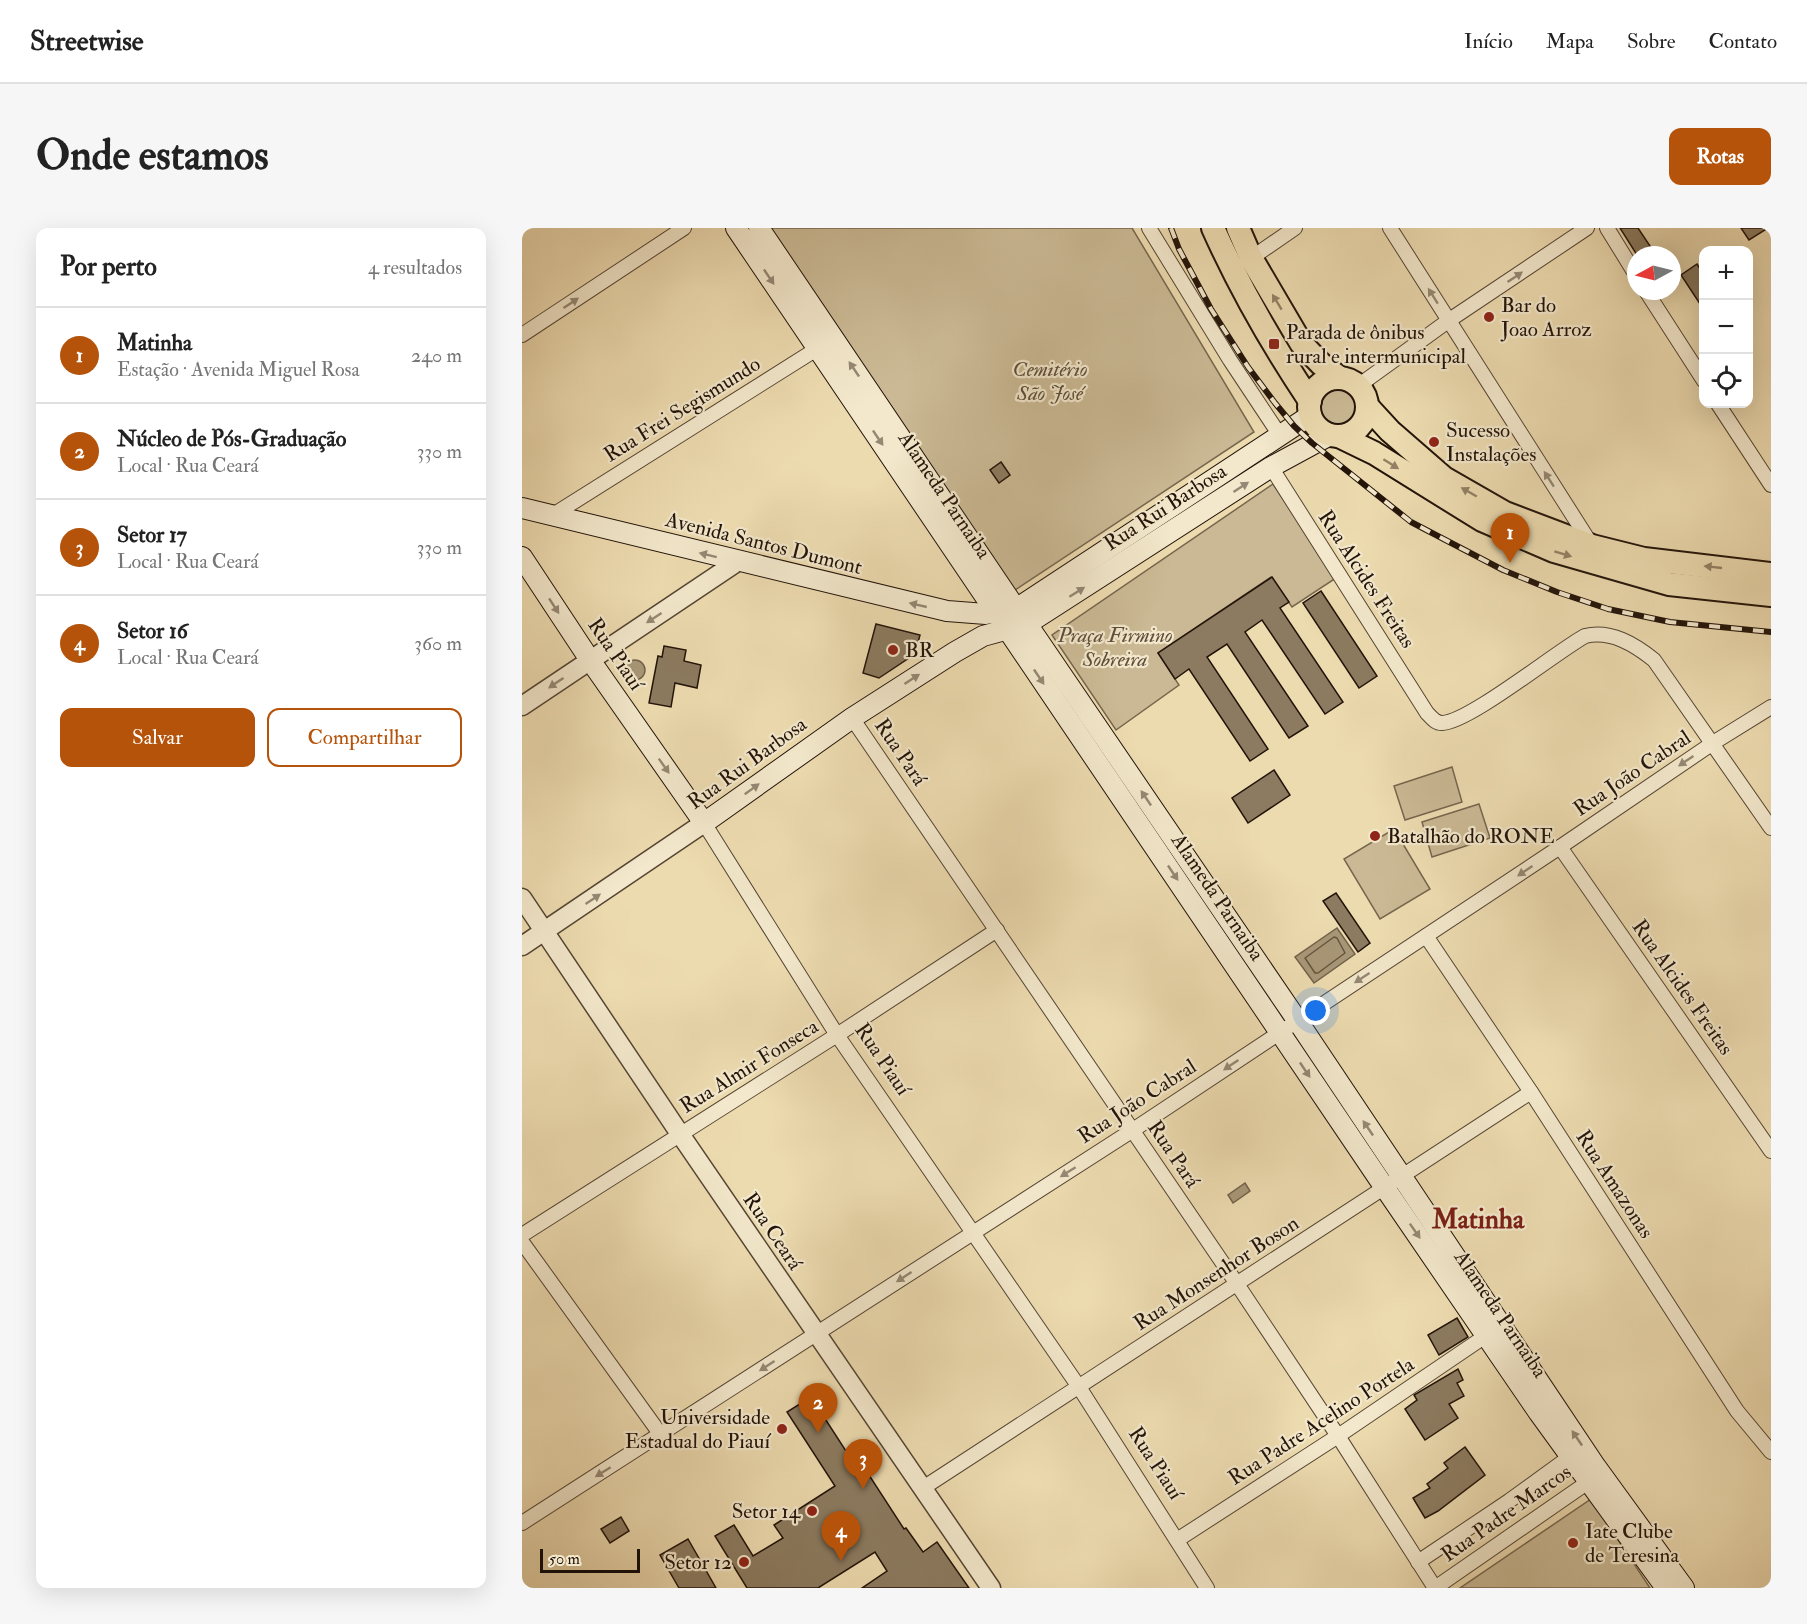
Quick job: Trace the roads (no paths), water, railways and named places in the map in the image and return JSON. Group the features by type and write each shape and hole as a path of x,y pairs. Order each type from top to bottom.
{"main road":[{"name":"Alameda Parnaiba","path":"736,228 825,343 1159,835 1297,1020 1487,1335 1571,1456 1595,1477 1684,1588"},
{"name":"Alameda Parnaiba","path":"759,228 825,343"},
{"path":"1213,228 1233,272 1321,431 1374,453 1482,520 1554,551 1669,584 1771,595"},
{"path":"1238,228 1251,258 1301,343 1321,364 1349,382 1365,396 1367,406 1362,424 1348,435 1334,435"},
{"path":"1310,408 1314,392 1321,384 1329,380 1349,382"},
{"path":"1367,406 1390,431 1444,478 1505,513 1592,546 1644,559 1771,574"},
{"name":"Rua Rui Barbosa","path":"704,824 852,718 1011,618 1279,434 1310,408"},
{"name":"Rua Rui Barbosa","path":"1011,618 1184,524 1271,467 1334,435"},
{"path":"1171,507 1184,524"},
{"name":"Avenida Santos Dumont","path":"522,508 737,562 947,611 1011,618"},
{"name":"Rua Piauí","path":"522,557 590,660 704,824"},
{"path":"947,611 958,631 955,652"},
{"name":"Alameda Parnaiba","path":"1159,835 1280,1032 1393,1182 1595,1477 1666,1588"}],"street":[{"path":"522,335 684,228"},
{"path":"1149,228 1230,360 1279,434"},
{"path":"1233,272 1295,228"},
{"path":"1390,228 1592,546"},
{"path":"1349,382 1448,321 1587,228"},
{"path":"1606,228 1627,261"},
{"path":"1652,300 1699,373"},
{"name":"Rua Frei Segismundo","path":"553,515 825,343"},
{"path":"1721,408 1771,485"},
{"name":"Rua Alcides Freitas","path":"1271,467 1434,721 1442,723 1465,716 1577,641 1592,634 1606,635 1639,648 1654,660 1713,743"},
{"path":"522,706 737,562"},
{"name":"Rua João Cabral","path":"522,1523 972,1232 1133,1131 1713,743 1771,707"},
{"name":"Rua Pará","path":"852,718 1237,1284 1435,1588"},
{"path":"1713,743 1771,828"},
{"name":"Rua Rui Barbosa","path":"522,946 704,824"},
{"name":"Rua Piauí","path":"704,824 837,1035 1078,1387 1207,1588"},
{"name":"Rua Alcides Freitas","path":"1560,847 1771,1151"},
{"name":"Rua Ceará","path":"522,898 680,1134 991,1588"},
{"name":"Rua Almir Fonseca","path":"522,1235 837,1035 997,930"},
{"name":"Rua Amazonas","path":"1426,936 1531,1092 1737,1411 1771,1452"},
{"name":"Rua Monsenhor Boson","path":"923,1488 1531,1092"},
{"path":"522,1242 661,1435"},
{"name":"Rua Padre Acelino Portela","path":"1177,1540 1338,1436 1487,1335"},
{"path":"1418,1562 1571,1456"},
{"name":"Rua Padre Marcos","path":"1435,1588 1595,1477"}],"water":[{"path":"635,660 642,663 645,670 642,677 635,680 628,677 625,670 628,663"},
{"path":"1337,928 1355,954 1314,983 1295,957"},
{"path":"1245,1183 1250,1191 1233,1203 1228,1195"}],"railway":[{"path":"1171,228 1179,249 1211,309 1248,367 1275,403 1312,443 1411,522 1503,570 1557,592 1608,609 1670,622 1771,632"}],"place":[{"name":"Bar do Joao Arroz","path":"1489,317"},
{"name":"Parada de ônibus rural e intermunicipal","path":"1274,344"},
{"name":"Sucesso Instalações","path":"1434,442"},
{"name":"Matinha","path":"1510,563"},
{"name":"BR","path":"893,650"},
{"name":"Batalhão do RONE","path":"1375,836"},
{"name":"Universidade Estadual do Piauí","path":"782,1429"},
{"name":"Núcleo de Pós-Graduação","path":"818,1433"},
{"name":"Setor 17","path":"863,1489"},
{"name":"Setor 14","path":"812,1511"},
{"name":"Iate Clube de Teresina","path":"1573,1543"},
{"name":"Setor 16","path":"841,1561"},
{"name":"Setor 12","path":"744,1562"}],"district":[{"name":"Matinha","path":"1478,1219"}],"park label":[{"name":"Cemitério São José","path":"1050,381"},
{"name":"Praça Firmino Sobreira","path":"1115,647"}]}
